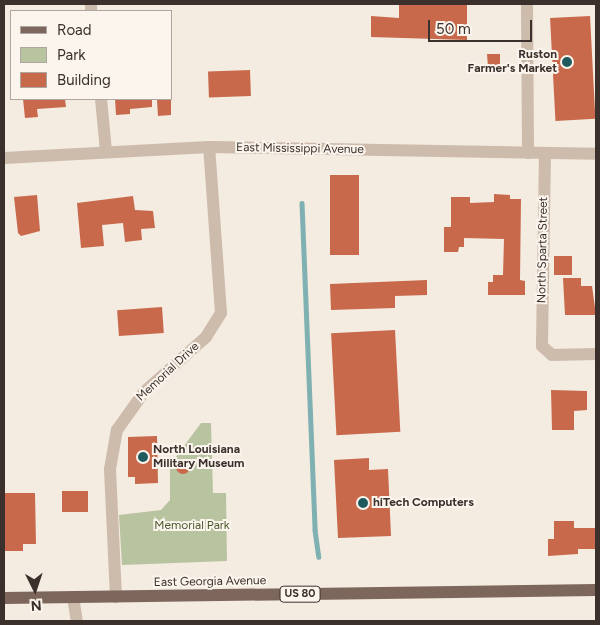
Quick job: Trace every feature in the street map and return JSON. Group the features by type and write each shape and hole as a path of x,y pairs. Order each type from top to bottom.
{"main road":[{"name":"East Georgia Avenue","path":"4,598 596,590"}],"street":[{"path":"526,4 528,153"},
{"path":"101,100 106,151"},
{"name":"East Mississippi Avenue","path":"4,158 106,151 210,147 596,154"},
{"name":"Memorial Drive","path":"116,597 110,461 117,430 144,392 206,336 221,312 210,147"},
{"name":"North Sparta Street","path":"544,154 542,346 552,355 596,354"},
{"path":"73,598 77,621"}],"green space":[{"name":"Memorial Park","path":"201,423 211,423 213,493 226,493 227,561 122,565 119,515 161,510 170,500 170,465"}],"building":[{"path":"399,4 467,4 467,40 371,37 371,16 399,18"},
{"path":"590,16 595,119 555,121 550,18"},
{"path":"487,54 500,54 500,66 488,67"},
{"path":"250,70 251,96 209,97 208,71"},
{"path":"23,100 65,100 66,107 37,109 38,117 25,118"},
{"path":"115,100 152,100 152,107 130,109 130,114 116,115"},
{"path":"157,100 171,100 171,115 158,116"},
{"path":"330,175 359,175 359,255 330,255"},
{"path":"494,194 510,195 510,199 521,199 520,280 525,281 525,295 488,295 488,282 493,282 493,275 503,275 504,239 464,238 464,247 459,247 458,252 444,252 444,227 451,227 451,197 470,197 470,203 494,202"},
{"path":"37,195 40,231 21,236 18,233 14,197"},
{"path":"133,196 135,210 153,211 155,228 141,229 142,240 125,242 123,223 102,225 104,246 81,248 77,203"},
{"path":"554,256 572,256 572,275 554,275"},
{"path":"563,278 581,278 581,286 592,286 596,315 565,315"},
{"path":"427,280 427,295 395,296 395,308 331,310 330,284"},
{"path":"162,307 164,333 119,336 117,310"},
{"path":"395,330 400,432 336,435 331,333"},
{"path":"551,390 587,391 587,410 574,411 574,430 552,430"},
{"name":"North Louisiana Military Museum","path":"157,436 158,483 135,484 135,477 128,477 128,437"},
{"name":"hiTech Computers","path":"369,458 369,470 388,469 391,536 338,538 334,460"},
{"path":"180,460 186,460 190,467 186,474 180,474 176,470 176,464"},
{"path":"62,491 88,491 88,512 62,512"},
{"path":"4,493 35,493 36,544 23,544 23,551 4,551"},
{"path":"554,521 574,521 574,528 596,528 596,549 578,549 578,554 548,556 548,539 554,539"}],"waterway":[{"path":"302,203 315,530 319,557"}],"place":[{"name":"Ruston Farmer's Market","path":"567,62"},
{"name":"North Louisiana Military Museum","path":"143,457"},
{"name":"hiTech Computers","path":"363,503"}]}
